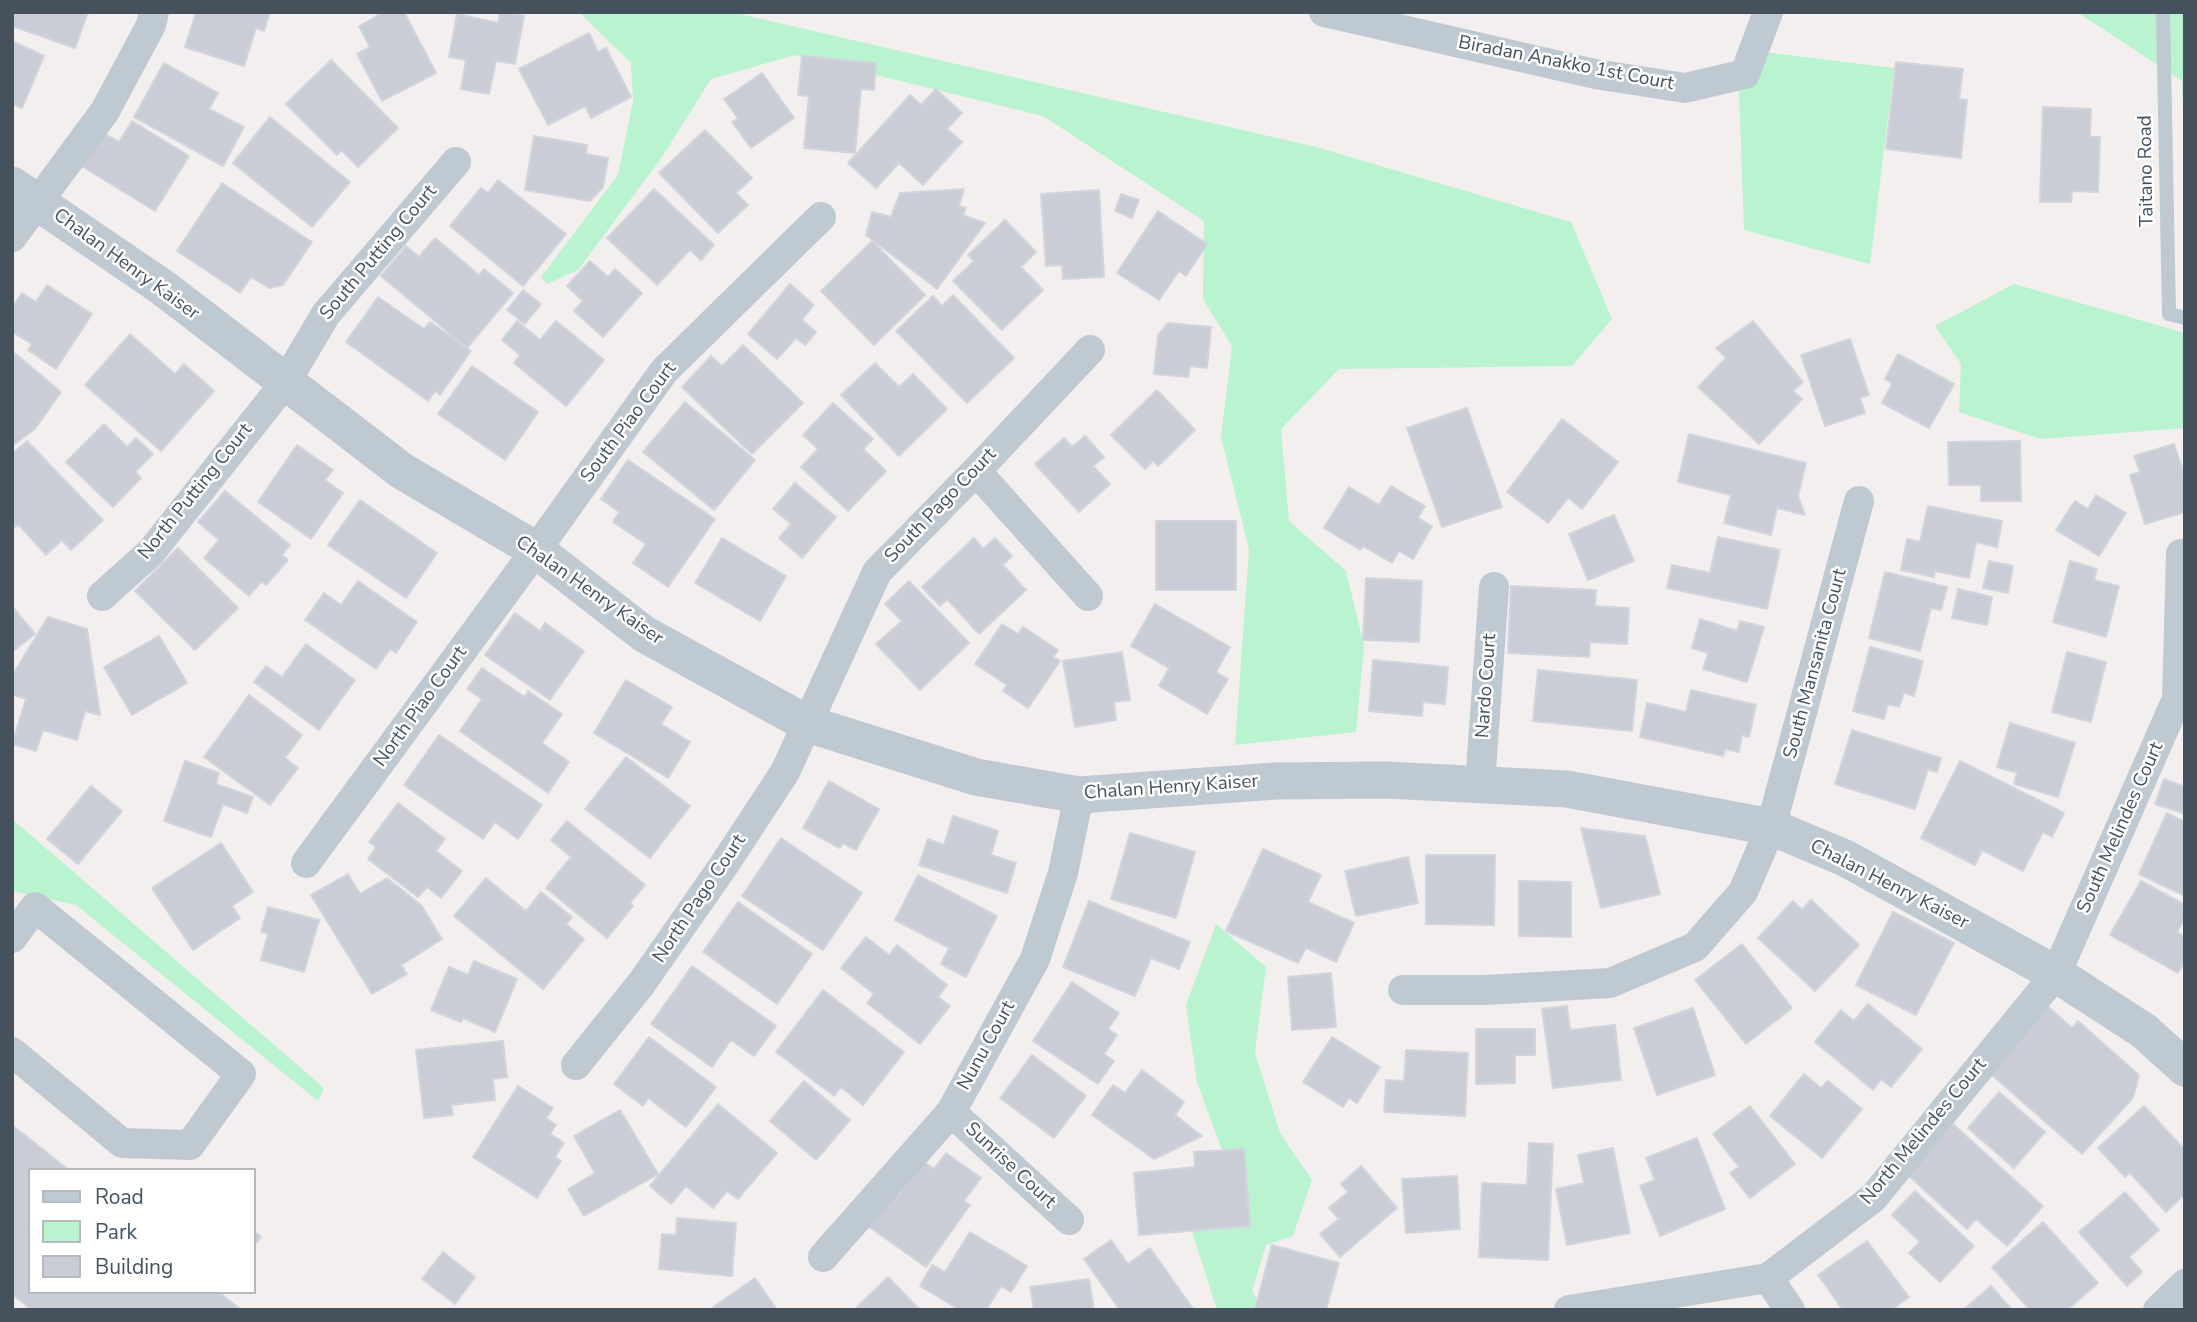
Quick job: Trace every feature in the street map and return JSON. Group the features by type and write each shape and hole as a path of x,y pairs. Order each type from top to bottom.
{"street":[{"path":"12,237 26,194 105,111 151,25 154,12"},
{"name":"Biradan Anakko 1st Court","path":"1324,12 1595,74 1685,88 1745,74 1768,12"},
{"name":"South Putting Court","path":"285,383 326,314 456,162"},
{"name":"Chalan Henry Kaiser","path":"26,194 162,287 402,471 536,550 644,634 808,723 976,777 1079,795 1276,780 1386,780 1567,789 1771,827 1845,858 2056,974 2144,1031 2185,1068"},
{"name":"South Piao Court","path":"536,550 664,371 821,218"},
{"name":"South Pago Court","path":"808,723 877,572 1090,350"},
{"name":"North Putting Court","path":"102,596 151,552 285,383"},
{"path":"976,471 1088,596"},
{"name":"South Mansanita Court","path":"1403,990 1485,990 1610,984 1695,947 1743,892 1771,827 1859,501"},
{"name":"North Piao Court","path":"306,863 536,550"},
{"name":"South Melindes Court","path":"2056,974 2177,699 2181,554"},
{"name":"Nardo Court","path":"1480,785 1494,587"},
{"name":"North Pago Court","path":"576,1065 641,984 724,865 785,772 808,723"},
{"name":"Nunu Court","path":"822,1257 951,1112 1035,959 1063,873 1079,795"},
{"path":"12,938 35,907 241,1073 190,1145 122,1143 12,1052"},
{"name":"North Melindes Court","path":"1569,1310 1768,1278 1873,1198 2056,974"},
{"name":"Sunrise Court","path":"951,1112 1069,1220"},
{"path":"1768,1278 1790,1310"},
{"path":"2158,1310 2185,1284"}],"lane":[{"name":"Taitano Road","path":"2163,12 2169,314 2185,318"}],"green space":[{"path":"579,12 731,12 1316,147 1571,222 1612,319 1572,366 1339,369 1281,429 1289,521 1346,571 1364,646 1356,732 1235,745 1249,549 1221,437 1232,346 1203,299 1204,221 1043,116 795,55 711,79 660,160 578,270 547,284 541,277 618,175 633,101 631,63"},
{"path":"2077,12 2185,12 2185,164 2182,81"},
{"path":"1764,52 1894,68 1870,264 1744,230 1739,91"},
{"path":"2014,284 2185,333 2185,428 2041,439 1959,412 1961,364 1935,326"},
{"path":"12,819 324,1088 318,1101 76,905 12,891"},
{"path":"1216,924 1266,967 1255,1053 1280,1133 1312,1180 1293,1236 1266,1245 1252,1291 1263,1310 1217,1310 1192,1231 1250,1226 1244,1149 1222,1150 1197,1082 1186,1005"}],"building":[{"path":"12,12 88,12 75,48 12,26"},
{"path":"196,12 270,12 264,31 256,28 244,66 185,47"},
{"path":"384,12 404,12 436,73 382,101 357,54 370,47 359,26"},
{"path":"500,12 524,16 515,64 496,61 489,94 461,89 466,60 449,57 457,14 498,23"},
{"path":"589,33 598,52 606,48 631,97 591,118 585,106 548,125 519,69"},
{"path":"12,41 44,56 22,108 12,104"},
{"path":"802,56 876,63 874,90 861,89 855,153 804,148 809,96 798,95"},
{"path":"331,60 398,128 358,167 341,150 337,155 286,104"},
{"path":"1896,62 1963,69 1959,99 1967,100 1961,158 1886,149"},
{"path":"164,63 218,93 209,109 244,127 223,166 134,117"},
{"path":"762,73 794,118 751,148 732,122 738,118 724,99"},
{"path":"936,89 962,113 947,129 962,142 923,185 899,163 876,188 848,163 910,95 921,105"},
{"path":"2043,107 2091,109 2090,137 2100,137 2098,192 2072,191 2071,202 2040,202"},
{"path":"270,117 350,182 312,227 233,163"},
{"path":"132,121 189,156 155,211 80,165 100,131 119,142"},
{"path":"705,130 752,178 736,193 748,205 718,233 659,173"},
{"path":"534,136 587,145 586,154 608,158 603,187 590,201 525,190"},
{"path":"498,180 566,234 523,286 450,226 481,188 488,193"},
{"path":"222,183 312,242 283,285 269,288 251,277 240,293 177,251"},
{"path":"654,189 714,245 701,260 690,250 657,285 607,238"},
{"path":"964,189 959,206 966,208 963,215 985,223 937,289 866,235 872,212 891,217 900,193"},
{"path":"1099,190 1104,277 1063,279 1062,265 1046,266 1041,194"},
{"path":"1121,194 1139,200 1132,218 1115,211"},
{"path":"1158,211 1207,244 1186,276 1179,271 1159,300 1117,273"},
{"path":"1005,220 1036,252 1021,267 1043,290 1002,330 953,281 974,261 968,255"},
{"path":"435,238 479,275 484,269 513,293 467,348 381,276 406,246 419,257"},
{"path":"872,241 925,295 874,345 821,291"},
{"path":"590,261 608,277 615,269 642,293 603,337 574,311 583,301 567,286"},
{"path":"790,284 814,305 802,320 816,332 805,345 796,338 777,359 748,334"},
{"path":"47,285 92,314 56,369 28,350 32,344 12,332 12,308 22,293 36,302"},
{"path":"523,290 541,304 525,324 507,310"},
{"path":"953,295 1014,358 967,403 896,331 933,296 942,306"},
{"path":"378,297 424,329 430,322 471,351 440,395 435,391 428,401 346,342"},
{"path":"517,321 540,340 556,321 604,360 566,406 514,363 520,355 502,340"},
{"path":"1753,321 1803,382 1793,391 1802,399 1759,444 1698,387 1726,358 1716,348"},
{"path":"1168,323 1211,327 1207,368 1190,366 1188,377 1154,374 1158,335"},
{"path":"130,334 175,374 184,364 214,391 161,451 85,385"},
{"path":"1850,339 1869,395 1860,398 1865,413 1825,426 1801,355"},
{"path":"743,345 803,403 752,454 682,387 711,356 722,366"},
{"path":"12,351 61,392 35,429 12,446"},
{"path":"1898,354 1954,384 1929,428 1882,403 1892,384 1885,379"},
{"path":"875,363 899,387 913,374 947,409 899,456 841,395"},
{"path":"472,366 538,412 505,460 438,414"},
{"path":"1157,390 1195,430 1158,466 1153,461 1145,469 1111,435"},
{"path":"685,402 755,460 714,510 643,452"},
{"path":"833,403 873,439 863,449 886,471 848,511 801,467 818,449 803,435"},
{"path":"1467,408 1502,507 1442,527 1407,428"},
{"path":"1562,419 1618,462 1582,509 1568,498 1548,523 1507,492"},
{"path":"104,424 127,447 136,438 153,454 135,472 141,478 113,507 66,462"},
{"path":"1689,434 1806,463 1798,496 1805,515 1777,508 1771,535 1724,523 1731,495 1678,482"},
{"path":"1085,436 1104,457 1093,466 1110,484 1079,512 1035,464 1064,438 1072,447"},
{"path":"27,441 103,520 71,550 62,540 46,555 19,525 12,528 12,454"},
{"path":"2020,441 2021,501 1981,501 1981,485 1949,485 1948,442"},
{"path":"2174,444 2185,477 2185,512 2145,524 2130,475 2140,472 2134,456"},
{"path":"297,445 333,470 325,480 343,493 311,539 258,502"},
{"path":"628,460 715,519 668,587 633,563 646,544 613,522 619,512 601,499"},
{"path":"795,483 836,517 802,558 779,538 791,524 773,509"},
{"path":"1391,486 1425,506 1418,518 1432,526 1413,559 1399,551 1392,563 1363,546 1360,550 1324,528 1349,487 1379,505"},
{"path":"225,491 290,545 282,555 288,560 266,585 262,581 249,596 204,558 219,540 198,522"},
{"path":"2096,495 2126,513 2099,556 2056,530 2075,501 2088,509"},
{"path":"360,500 437,553 406,598 328,545"},
{"path":"1928,506 2002,521 1997,547 1976,542 1969,578 1935,571 1934,577 1901,570 1907,539 1920,542"},
{"path":"1614,515 1634,561 1588,580 1569,534"},
{"path":"1156,521 1236,521 1236,590 1156,590"},
{"path":"1718,537 1780,550 1767,609 1667,588 1672,565 1710,573"},
{"path":"722,538 786,576 760,621 695,583"},
{"path":"974,538 983,549 995,538 1012,556 1003,565 1026,590 979,634 947,599 940,606 922,587"},
{"path":"178,548 238,608 195,650 135,591"},
{"path":"1989,561 2013,566 2008,593 1983,588"},
{"path":"2070,561 2097,569 2094,580 2119,586 2106,637 2053,622"},
{"path":"1885,572 1947,587 1941,610 1931,608 1920,651 1869,638"},
{"path":"1366,578 1422,581 1419,642 1363,640"},
{"path":"358,581 417,622 396,653 390,649 376,669 305,620 324,593 341,605"},
{"path":"909,581 969,643 920,690 876,644 902,621 885,604"},
{"path":"1511,586 1596,590 1595,606 1629,608 1627,644 1590,642 1589,657 1508,653"},
{"path":"1958,589 1992,597 1987,625 1952,618"},
{"path":"1155,604 1230,647 1216,672 1228,679 1207,714 1159,686 1169,668 1131,646"},
{"path":"12,606 35,634 12,652"},
{"path":"515,613 540,631 545,623 584,651 550,700 485,655"},
{"path":"48,617 87,629 100,715 85,711 77,740 43,730 36,751 12,744 26,699 12,694 12,676"},
{"path":"1700,619 1737,631 1740,621 1764,627 1747,682 1703,669 1708,653 1692,648"},
{"path":"1002,624 1018,634 1023,627 1058,650 1053,657 1060,661 1028,708 1003,691 1007,685 975,664"},
{"path":"159,636 187,683 132,715 104,667"},
{"path":"306,644 355,680 319,730 254,682 266,666 282,677"},
{"path":"1870,647 1923,661 1914,696 1904,693 1899,707 1888,704 1884,719 1853,711"},
{"path":"1122,652 1130,700 1114,702 1116,720 1075,727 1063,661"},
{"path":"2067,652 2106,662 2091,722 2052,712"},
{"path":"1373,660 1448,667 1445,704 1423,702 1422,716 1369,711"},
{"path":"482,668 525,697 528,691 562,714 542,743 569,762 548,793 460,731 482,699 467,689"},
{"path":"1538,670 1637,680 1632,731 1533,721"},
{"path":"626,680 672,707 661,724 690,742 668,778 594,733"},
{"path":"1691,690 1756,705 1749,737 1742,735 1739,752 1725,749 1723,756 1640,737 1647,703 1686,712"},
{"path":"249,695 302,735 285,758 298,768 270,805 204,757"},
{"path":"2010,723 2075,743 2058,797 2014,784 2017,773 1997,767"},
{"path":"1852,730 1941,758 1937,772 1928,769 1915,809 1835,784"},
{"path":"439,735 542,805 518,839 495,822 483,839 404,785"},
{"path":"626,757 690,806 650,858 585,809"},
{"path":"185,761 219,773 216,784 253,797 247,813 223,804 211,837 164,821"},
{"path":"1960,761 2064,813 2052,837 2043,832 2023,871 1982,850 1975,865 1921,838"},
{"path":"2164,779 2185,787 2185,814 2155,804"},
{"path":"829,781 879,809 856,850 843,843 840,848 803,828"},
{"path":"91,786 122,811 78,864 47,839"},
{"path":"398,803 445,839 436,851 462,871 441,898 427,887 418,897 368,859 376,847 369,842"},
{"path":"2167,813 2185,822 2185,896 2139,874"},
{"path":"953,816 998,831 991,855 1016,863 1007,893 919,865 928,839 944,845"},
{"path":"567,821 645,885 630,903 633,906 607,938 546,888 571,857 551,840"},
{"path":"1581,828 1645,836 1660,894 1601,908"},
{"path":"1130,833 1195,852 1176,918 1111,899"},
{"path":"781,838 862,893 823,950 742,896"},
{"path":"221,843 253,892 232,906 240,918 193,950 152,888"},
{"path":"1263,849 1321,875 1308,902 1354,923 1336,962 1306,948 1298,963 1226,931"},
{"path":"1426,855 1495,855 1494,925 1426,924"},
{"path":"1408,857 1418,903 1356,916 1345,871"},
{"path":"348,874 360,894 387,878 421,905 442,939 401,965 407,974 372,994 311,895"},
{"path":"918,875 997,916 966,977 941,964 949,948 895,920"},
{"path":"486,878 526,911 541,892 572,917 566,924 584,939 543,989 454,916"},
{"path":"1519,881 1571,882 1571,937 1519,936"},
{"path":"2141,881 2185,905 2185,918 2177,932 2185,937 2185,960 2178,973 2110,935"},
{"path":"1811,900 1859,945 1815,991 1758,938 1793,901 1802,910"},
{"path":"1089,901 1190,942 1179,969 1151,958 1135,996 1063,967"},
{"path":"738,902 812,954 777,1004 703,952"},
{"path":"268,907 319,920 304,972 261,960 268,934 261,932"},
{"path":"1893,912 1954,943 1916,1015 1856,985"},
{"path":"866,937 889,955 897,945 947,985 938,997 950,1006 920,1044 867,1003 874,994 841,968"},
{"path":"1742,944 1792,1008 1746,1044 1695,980"},
{"path":"474,961 517,979 495,1032 463,1018 461,1022 431,1010 449,967 468,975"},
{"path":"692,966 776,1026 754,1056 731,1040 712,1067 651,1024"},
{"path":"1331,973 1336,1027 1292,1030 1288,977"},
{"path":"1072,982 1119,1013 1108,1029 1117,1035 1104,1054 1114,1061 1098,1084 1033,1041"},
{"path":"823,990 904,1052 863,1105 841,1087 834,1096 776,1052"},
{"path":"2043,1002 2072,1028 2078,1021 2139,1075 2133,1098 2082,1154 1984,1068"},
{"path":"1868,1004 1922,1049 1891,1087 1881,1079 1873,1090 1815,1042 1841,1010 1854,1021"},
{"path":"1567,1006 1570,1030 1615,1025 1621,1080 1553,1088 1542,1009"},
{"path":"1693,1008 1715,1075 1657,1095 1634,1028"},
{"path":"1476,1029 1535,1029 1535,1055 1515,1055 1515,1083 1476,1084"},
{"path":"649,1037 716,1087 686,1127 648,1098 643,1106 614,1084"},
{"path":"1332,1037 1380,1067 1357,1103 1349,1098 1343,1107 1303,1082"},
{"path":"503,1041 507,1077 493,1079 495,1100 451,1105 453,1115 424,1118 416,1050"},
{"path":"1406,1050 1468,1053 1465,1116 1384,1112 1386,1080 1404,1081"},
{"path":"1032,1055 1086,1096 1054,1138 1000,1098"},
{"path":"1142,1070 1184,1102 1175,1115 1202,1136 1154,1159 1092,1115 1113,1085 1125,1093"},
{"path":"1804,1074 1821,1088 1828,1081 1862,1109 1822,1158 1770,1116"},
{"path":"804,1081 850,1120 816,1160 770,1121"},
{"path":"518,1086 553,1108 546,1118 556,1125 550,1134 564,1143 555,1157 561,1161 537,1198 473,1157"},
{"path":"1999,1092 2045,1132 2014,1168 1968,1128"},
{"path":"718,1104 777,1153 738,1199 727,1191 713,1208 686,1186 671,1204 650,1186"},
{"path":"1750,1106 1795,1164 1750,1198 1730,1173 1739,1167 1713,1134"},
{"path":"2144,1106 2185,1150 2185,1194 2166,1212 2130,1173 2125,1177 2098,1148"},
{"path":"620,1110 658,1174 584,1216 568,1189 595,1173 574,1136"},
{"path":"1953,1124 2043,1206 2007,1246 1976,1219 1967,1229 1907,1174"},
{"path":"12,1125 66,1168 28,1168 28,1294 221,1294 241,1310 32,1310 12,1294"},
{"path":"1697,1138 1725,1209 1660,1236 1640,1186 1655,1180 1646,1158"},
{"path":"1529,1143 1553,1144 1548,1260 1479,1257 1482,1183 1527,1185"},
{"path":"1613,1148 1630,1233 1567,1245 1556,1189 1584,1183 1578,1155"},
{"path":"1244,1149 1250,1226 1139,1235 1134,1173 1195,1167 1194,1152"},
{"path":"946,1153 981,1178 964,1201 970,1205 926,1267 865,1224 889,1190 898,1196 923,1161 934,1169"},
{"path":"1361,1166 1397,1208 1340,1257 1320,1234 1339,1219 1329,1208 1348,1192 1341,1184"},
{"path":"1457,1176 1460,1229 1406,1233 1402,1179"},
{"path":"1915,1191 1974,1246 1940,1282 1909,1253 1920,1242 1892,1215"},
{"path":"2125,1192 2159,1230 2129,1257 2142,1272 2127,1286 2079,1232"},
{"path":"677,1218 736,1223 732,1276 659,1269 662,1234 676,1235"},
{"path":"2043,1222 2098,1283 2067,1310 2030,1310 1992,1267"},
{"path":"970,1232 1027,1266 1011,1292 1001,1286 986,1310 960,1310 920,1286 932,1265 945,1272"},
{"path":"1111,1240 1128,1264 1150,1248 1194,1310 1120,1310 1084,1259"},
{"path":"1867,1241 1909,1297 1891,1310 1843,1310 1818,1275"},
{"path":"1272,1245 1339,1263 1326,1310 1255,1310"},
{"path":"443,1252 475,1277 455,1304 422,1279"},
{"path":"888,1277 920,1310 854,1310"},
{"path":"755,1278 777,1310 709,1310"},
{"path":"1089,1279 1094,1310 1034,1310 1030,1287"},
{"path":"1991,1286 2012,1310 1963,1310"}]}
